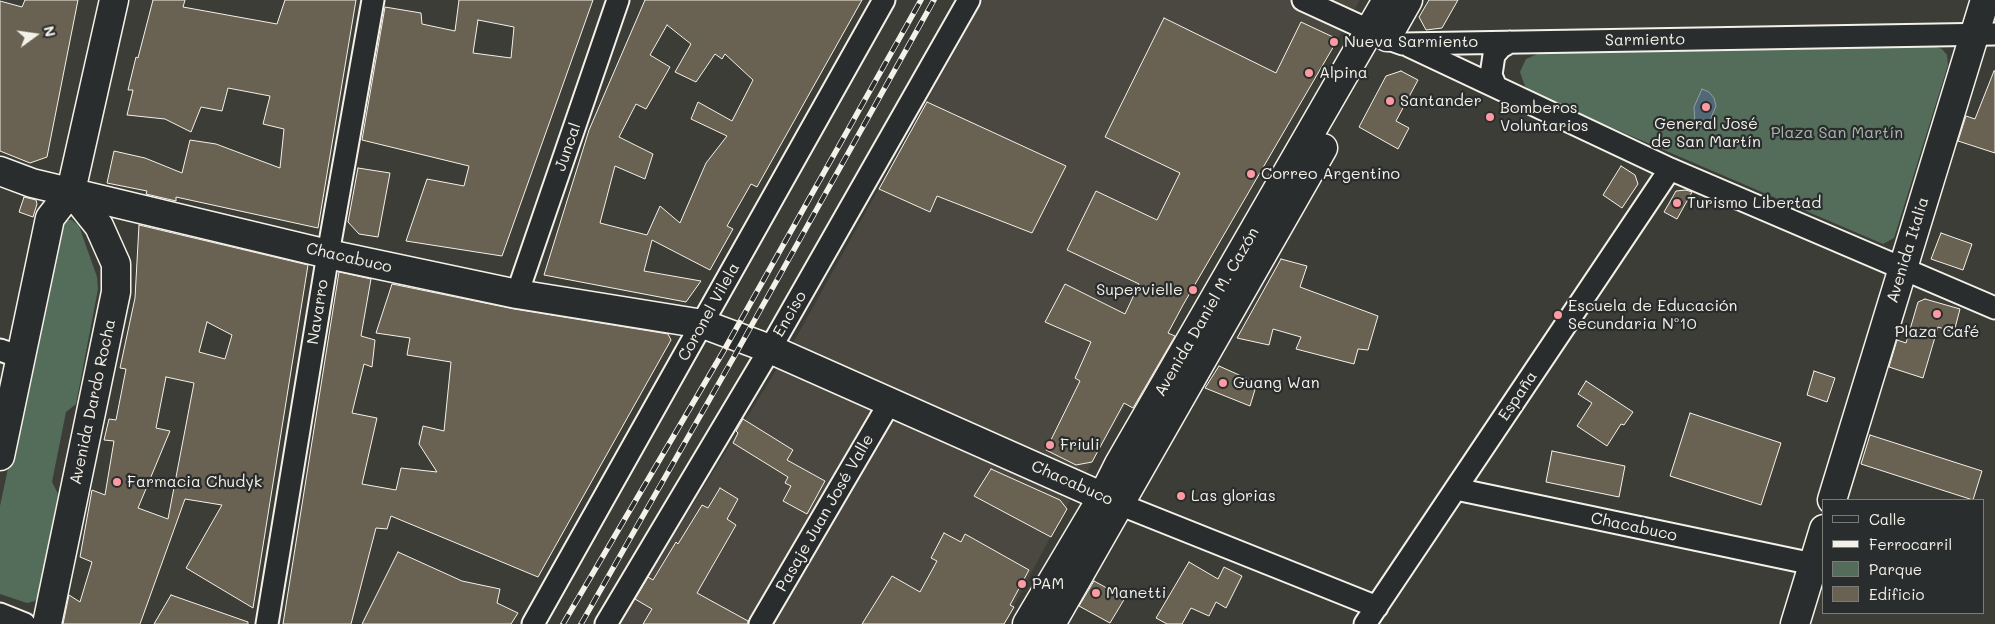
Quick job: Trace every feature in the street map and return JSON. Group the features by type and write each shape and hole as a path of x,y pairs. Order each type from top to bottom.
{"main road":[{"path":"0,456 10,354 50,218 71,191 114,0"},
{"name":"Avenida Daniel M. Cazón","path":"1386,37 1387,0"},
{"name":"Avenida Daniel M. Cazón","path":"1050,624 1111,500 1119,464 1408,0"},
{"name":"Avenida Italia","path":"1832,499 1903,268 1985,34 1985,0"},
{"name":"Chacabuco","path":"0,171 32,183 328,254 517,294 703,324 770,349 1111,500"},
{"name":"Avenida Dardo Rocha","path":"47,624 116,292 116,264 98,226 71,191"},
{"name":"Avenida Daniel M. Cazón","path":"1027,624 1111,500"},
{"path":"1795,624 1822,535"}],"street":[{"name":"Navarro","path":"267,624 328,254 373,0"},
{"name":"Juncal","path":"517,294 618,0"},
{"name":"Coronel Vilela","path":"533,624 884,0"},
{"name":"Enciso","path":"606,624 770,349 969,0"},
{"name":"Sarmiento","path":"1303,0 1386,37 1510,42 1985,34"},
{"path":"1386,37 1670,169 1995,308"},
{"path":"1496,87 1491,75 1494,55 1501,47 1510,42"},
{"name":"España","path":"1371,615 1670,169"},
{"name":"Pasaje Juan José Valle","path":"760,624 890,402"},
{"name":"Chacabuco","path":"1456,489 1813,564"},
{"name":"Chacabuco","path":"1111,500 1371,615"},
{"path":"0,614 25,624"}],"shaded area":[{"path":"983,0 1360,0 1068,504 1004,624 619,624 796,338"}],"green space":[{"name":"Plaza San Martín","path":"1934,46 1942,49 1947,55 1948,65 1894,238 1883,244 1538,96 1525,86 1520,72 1526,59 1549,49"},
{"path":"66,220 72,220 79,226 97,277 98,289 76,404 66,412 52,482 58,494 39,593 35,601 27,603 0,594 0,506 60,226"}],"water":[{"path":"1702,89 1709,92 1714,98 1716,106 1710,120 1695,123 1694,107"}],"building":[{"path":"25,0 78,0 47,157 30,163 0,151 0,1 22,7"},
{"path":"153,0 185,0 183,7 277,24 285,0 356,0 318,228 176,197 176,201 146,194 147,191 107,183 114,151 145,158 182,173 190,140 216,144 280,168 284,129 263,124 270,96 228,88 222,111 201,107 191,132 165,119 127,115 133,90 128,90"},
{"path":"459,0 593,0 502,256 406,241 427,179 464,186 469,166 362,140 385,7 421,13 422,24 455,31","holes":["478,20 514,27 511,58 473,53"]},
{"path":"645,0 862,0 757,187 751,184 727,226 733,229 710,270 652,240 644,271 701,281 686,302 544,275 589,130","holes":["667,25 691,44 675,72 696,82 715,54 722,59 725,54 753,80 732,121 698,102 691,119 727,136 706,163 680,223 660,206 647,235 600,223 615,166 645,179 653,154 619,137 636,104 646,109 670,67 650,55"]},
{"path":"1429,0 1458,0 1442,28 1426,30 1419,17"},
{"path":"1164,18 1276,73 1301,22 1333,37 1335,44 1183,305 1168,333 1175,336 1133,408 1124,403 1092,462 1076,465 1046,450 1080,381 1075,378 1091,342 1045,322 1065,284 1125,314 1139,284 1067,250 1096,191 1157,220 1180,173 1105,137"},
{"name":"Santander","path":"1401,71 1418,80 1396,121 1409,128 1398,149 1359,127 1386,76"},
{"path":"1994,71 1995,153 1958,141 1966,116 1975,119"},
{"path":"927,102 1066,166 1032,233 937,196 930,212 879,189"},
{"path":"1621,166 1635,175 1638,184 1622,208 1603,195"},
{"path":"358,168 390,173 378,237 359,234 348,222"},
{"name":"Turismo Libertad","path":"1686,190 1692,192 1677,219 1664,212 1676,191"},
{"path":"24,197 36,200 37,204 33,217 19,212"},
{"path":"139,225 308,265 253,608 186,568 222,505 185,499 140,624 63,624 69,595 80,602 92,562 80,557 92,490 105,495 114,441 104,440 109,419 116,420 126,369 120,368 135,298","holes":["207,322 232,335 225,359 199,352","166,377 194,383 168,519 138,508 170,431 156,428"]},
{"path":"1941,233 1972,244 1963,270 1931,259"},
{"path":"1281,259 1307,266 1300,287 1378,316 1368,350 1358,349 1354,364 1296,349 1301,337 1273,329 1269,345 1237,338"},
{"path":"339,272 371,279 361,336 375,340 372,367 364,364 352,413 377,418 362,484 396,490 401,468 437,472 419,444 423,426 444,431 451,362 407,355 410,338 376,333 392,284 514,309 668,334 671,340 538,577 391,516 387,529 376,528 351,624 283,624"},
{"path":"1925,299 1960,309 1954,332 1938,327 1923,378 1889,367 1897,340 1906,343 1918,302"},
{"path":"1219,366 1257,383 1250,406 1205,388"},
{"path":"1814,371 1835,378 1827,402 1807,395"},
{"path":"1586,381 1633,412 1624,425 1621,424 1607,446 1577,426 1592,403 1578,394"},
{"path":"1690,413 1781,443 1761,505 1670,476"},
{"path":"743,419 793,450 787,460 825,481 807,514 783,501 791,486 785,483 788,477 733,443 738,433 736,431"},
{"path":"1870,435 1982,471 1973,499 1970,499 1861,464"},
{"path":"1552,451 1625,466 1619,497 1546,482"},
{"path":"991,469 1060,500 1067,509 1051,537 974,496"},
{"path":"720,488 738,499 727,519 736,525 697,593 748,621 748,624 643,624 652,609 635,599 648,577 653,580 676,542 678,544 702,505 708,508"},
{"path":"944,533 961,542 965,534 1029,570 1010,605 1014,607 1004,624 862,624 892,576 920,592 937,561 931,558"},
{"path":"398,552 462,581 500,589 497,603 518,613 511,624 362,624"},
{"path":"1189,562 1218,579 1224,567 1242,576 1226,608 1216,602 1209,616 1191,608 1182,624 1167,624 1156,618"},
{"path":"1094,581 1125,598 1110,623 1079,606"},
{"path":"171,595 248,622 248,624 154,624"}],"railway":[{"path":"563,624 723,352 921,0"},
{"path":"581,624 735,355 934,0"}],"place":[{"name":"Nueva Sarmiento","path":"1334,42"},
{"name":"Alpina","path":"1309,73"},
{"name":"Santander","path":"1390,101"},
{"name":"General José de San Martín","path":"1706,107"},
{"name":"Bomberos Voluntarios","path":"1490,117"},
{"name":"Correo Argentino","path":"1251,174"},
{"name":"Turismo Libertad","path":"1677,203"},
{"name":"Supervielle","path":"1193,290"},
{"name":"Plaza Café","path":"1937,314"},
{"name":"Escuela de Educación Secundaria Nº10","path":"1558,315"},
{"name":"Guang Wan","path":"1223,383"},
{"name":"Friuli","path":"1050,445"},
{"name":"Farmacia Chudyk","path":"117,482"},
{"name":"Las glorias","path":"1181,496"},
{"name":"PAM","path":"1022,584"},
{"name":"Manetti","path":"1096,593"}]}
